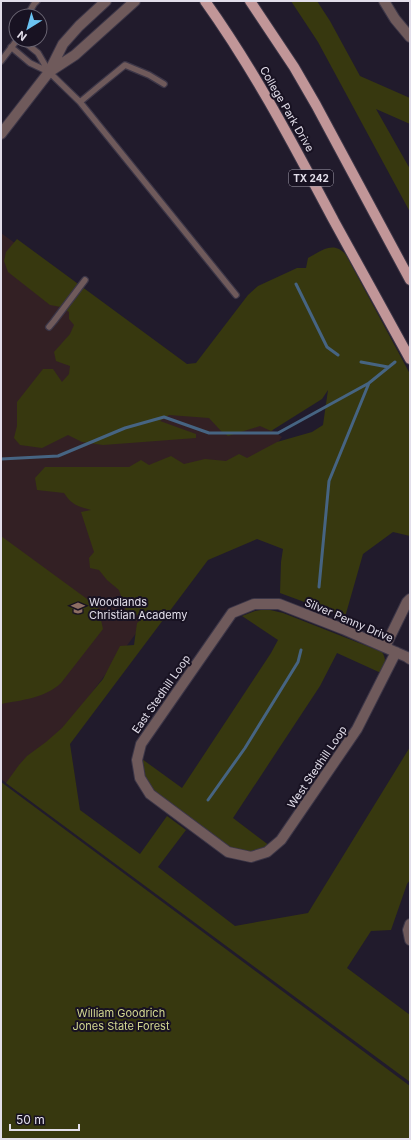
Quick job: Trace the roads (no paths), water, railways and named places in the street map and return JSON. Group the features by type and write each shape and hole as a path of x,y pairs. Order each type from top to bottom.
{"main road":[{"name":"College Park Drive","path":"205,1 228,34 283,124 336,225 410,359"},
{"name":"TX 242","path":"250,1 294,67 410,280"}],"street":[{"path":"1,134 49,72 63,44 79,26 106,1"},
{"path":"49,72 75,55 136,1"},
{"path":"384,1 395,19 410,37"},
{"path":"386,647 407,602 410,599"},
{"name":"East Stedhill Loop","path":"228,852 150,794 140,778 137,760 141,744 232,613 254,604 279,604"},
{"name":"Silver Penny Drive","path":"279,604 396,652 409,655"},
{"name":"West Stedhill Loop","path":"228,852 251,857 267,852 281,840 357,729 396,652"},
{"path":"410,924 408,930 410,940"}],"lane":[{"path":"1,61 10,48"},
{"path":"12,48 30,63 49,72"},
{"path":"32,48 38,53 49,72 80,102 236,295"},
{"path":"80,102 125,65 149,75 164,84"},
{"path":"49,327 85,280"}],"waterway":[{"path":"296,284 327,347 338,355"},
{"path":"361,362 388,367"},
{"path":"319,587 329,481 369,383 395,362"},
{"path":"1,459 58,456 125,428 164,417 209,433 278,433 369,383"},
{"path":"208,800 245,748 298,662 301,650"}],"place":[{"name":"Woodlands Christian Academy","path":"78,608"}],"park label":[{"name":"William Goodrich Jones State Forest","path":"121,1019"}]}
